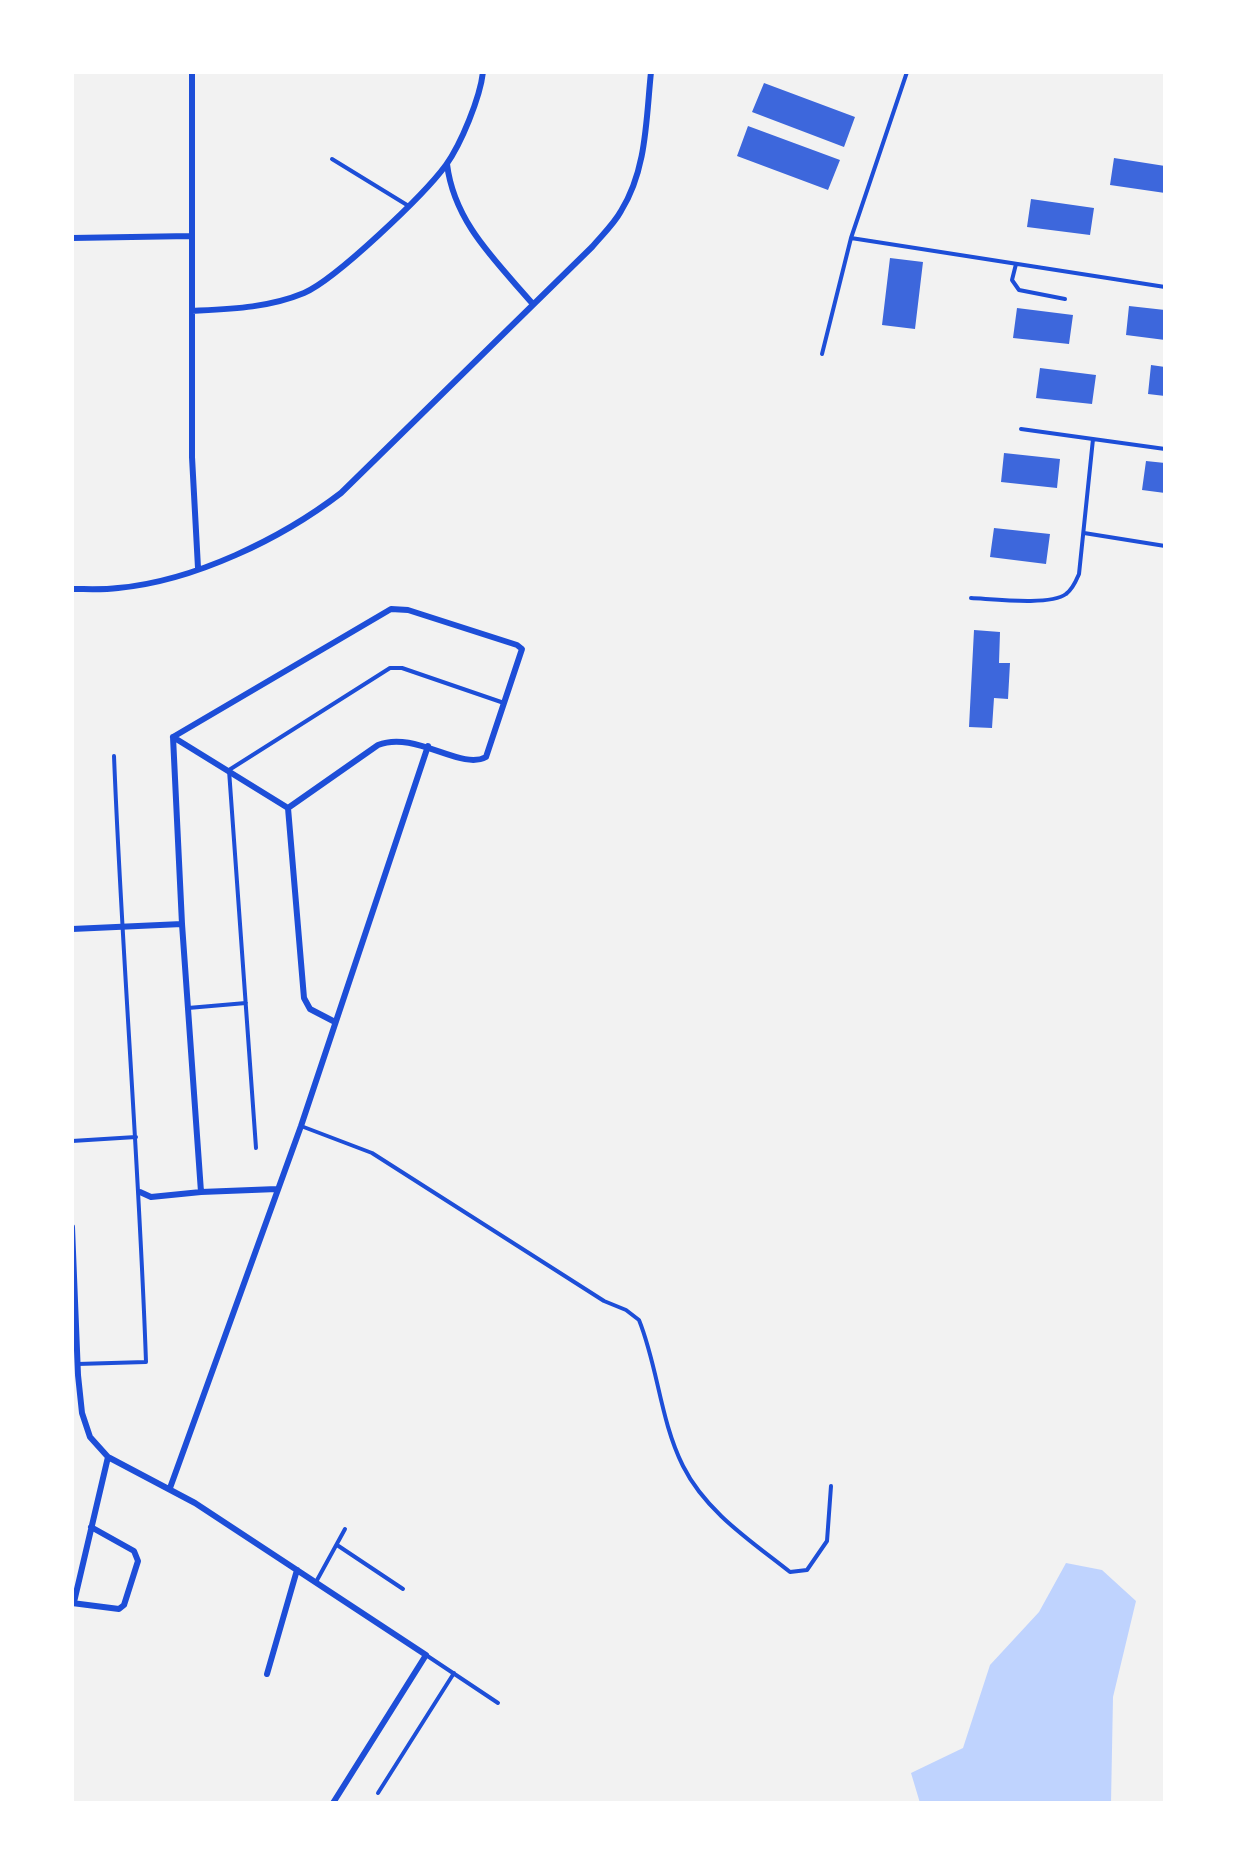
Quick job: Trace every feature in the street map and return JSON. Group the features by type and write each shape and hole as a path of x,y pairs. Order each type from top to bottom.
{"street":[{"path":"192,72 192,457 198,568"},
{"path":"192,311 249,308 306,292 346,264 447,164 472,109 483,72"},
{"path":"72,589 117,589 154,583 198,568 269,541 308,519 341,493 532,303 592,247 621,211 643,157 651,72"},
{"path":"447,164 451,192 470,230 532,303"},
{"path":"72,238 191,236"},
{"path":"173,737 390,609 408,610 521,647 523,652 486,757 479,761 471,761 428,746 398,741 378,745 288,808"},
{"path":"173,737 288,808"},
{"path":"173,737 182,924 201,1192"},
{"path":"170,1488 301,1126 428,746"},
{"path":"288,808 304,998 310,1009 336,1022"},
{"path":"72,929 182,924"},
{"path":"140,1192 151,1197 201,1192 277,1189"},
{"path":"72,1227 77,1364 75,1375 82,1413 90,1437 108,1458 170,1488 426,1655 333,1803"},
{"path":"91,1527 134,1551 138,1562 124,1605 119,1608 73,1602 91,1527 108,1458"},
{"path":"267,1674 297,1570"}],"lane":[{"path":"822,354 851,238 907,72"},
{"path":"332,159 408,205"},
{"path":"851,238 1165,287"},
{"path":"1016,264 1012,280 1019,290 1065,299"},
{"path":"1021,429 1165,449"},
{"path":"971,598 1048,600 1067,594 1079,574 1093,439"},
{"path":"1084,533 1165,546"},
{"path":"256,1148 229,770 390,668 402,668 505,703"},
{"path":"77,1364 146,1362 140,1192 121,925 114,756"},
{"path":"188,1008 246,1003"},
{"path":"301,1126 372,1153 604,1301 626,1310 639,1320 666,1418 683,1467 721,1519 790,1572 807,1570 826,1540 831,1486"},
{"path":"72,1141 136,1137"},
{"path":"316,1582 345,1528"},
{"path":"337,1545 403,1589"},
{"path":"426,1655 498,1703"},
{"path":"378,1793 454,1673"}],"water":[{"path":"1066,1563 1102,1570 1136,1601 1113,1697 1111,1803 920,1803 911,1773 963,1748 990,1665 1039,1612"}],"building":[{"path":"764,83 855,117 844,147 752,112"},
{"path":"748,126 840,160 828,190 737,156"},
{"path":"1114,158 1165,166 1165,193 1110,185"},
{"path":"1031,199 1094,208 1090,235 1027,227"},
{"path":"890,258 923,262 915,329 882,325"},
{"path":"1129,306 1165,310 1165,340 1126,335"},
{"path":"1017,308 1073,315 1069,344 1013,338"},
{"path":"1151,365 1165,367 1165,396 1148,394"},
{"path":"1040,368 1096,375 1092,404 1036,398"},
{"path":"1004,453 1060,459 1057,488 1001,482"},
{"path":"1146,461 1165,463 1165,493 1142,490"},
{"path":"994,528 1050,534 1046,564 990,557"},
{"path":"974,630 1000,632 999,663 1010,663 1008,699 994,698 992,728 969,727"}]}
